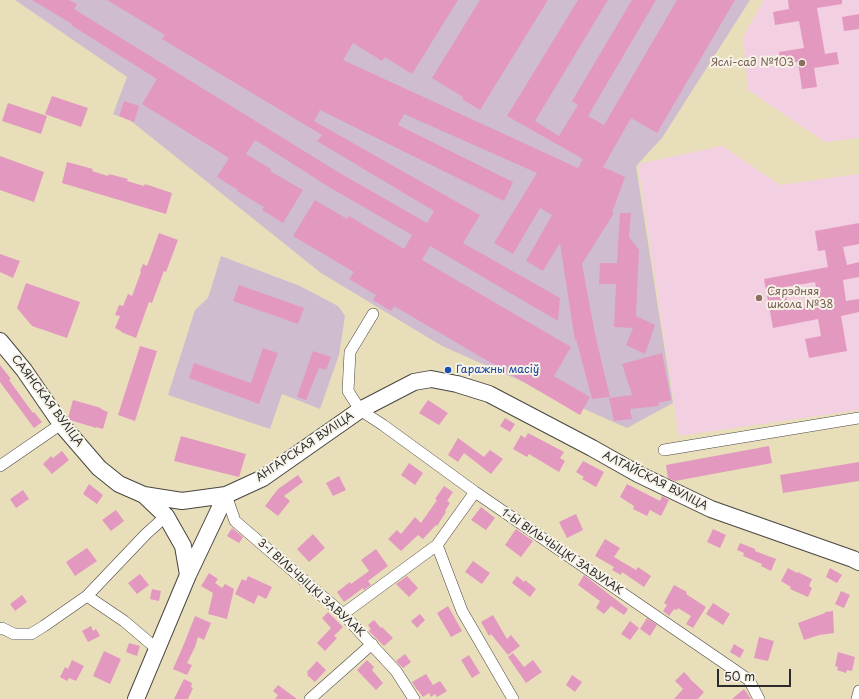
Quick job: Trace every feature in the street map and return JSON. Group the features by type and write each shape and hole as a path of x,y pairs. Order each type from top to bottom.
{"main road":[{"name":"САЯНСКАЯ ВУЛІЦА","path":"0,341 24,370 61,424 104,473 119,484 144,495 182,501 226,495"},
{"name":"АНГАРСКАЯ ВУЛІЦА","path":"226,495 263,478 360,410 414,382 431,379 457,384"},
{"name":"АЛТАЙСКАЯ ВУЛІЦА","path":"457,384 489,394 638,474 711,509 859,562"},
{"path":"144,495 166,516 183,546 188,575"},
{"path":"136,699 188,575 226,495"}],"street":[{"path":"360,410 348,391 350,352 373,314"},
{"name":"1-Ы ВІЛЬЧЫЦКІ ЗАВУЛАК","path":"360,410 475,492 749,680 758,699"},
{"path":"664,450 859,418"},
{"path":"0,466 61,424"},
{"path":"343,614 437,545 475,492"},
{"name":"3-І ВІЛЬЧЫЦКІ ЗАВУЛАК","path":"226,495 235,521 343,614 396,671 414,699"},
{"path":"1,627 14,634 31,634 44,626 87,596 146,534 166,516"},
{"path":"437,545 462,611 513,699"},
{"path":"87,596 124,621 157,649"},
{"path":"310,699 372,644"},
{"path":"857,699 859,691"}],"shaded area":[{"path":"15,0 750,0 662,138 636,166 673,403 627,428 442,346 321,273 131,121 113,114 127,77"},
{"name":"Яслі-сад №103","path":"764,0 859,0 859,138 825,142 748,90 743,37"},
{"name":"Сярэдняя школа №38","path":"722,146 780,185 859,174 859,410 679,436 638,164"},
{"path":"221,256 300,286 338,306 345,316 339,355 320,409 282,394 270,429 168,395 195,310 208,298"}],"building":[{"path":"32,0 69,0 77,4 74,9 338,172 427,223 434,211 317,141 322,135 162,39 165,35 107,0 458,0 412,74 385,57 382,61 353,43 343,60 578,168 583,159 507,116 578,0 608,0 535,121 559,136 578,105 572,101 632,0 656,0 588,116 604,125 677,0 735,0 657,133 631,118 603,167 625,177 612,213 614,213 582,264 595,334 610,397 592,399 576,339 575,341 560,243 543,271 526,261 552,215 540,208 513,254 494,243 537,173 404,114 398,125 513,182 504,201 320,110 314,121 480,215 463,243 560,298 558,321 430,246 422,260 571,347 554,376 590,397 580,415 394,306 391,311 373,300 376,295 349,279 354,272 293,236 315,200 347,219 349,216 404,249 412,235 329,187 255,140 246,154 271,169 270,171 303,190 283,223 262,210 264,207 217,177 229,158 142,104 157,79"},
{"path":"480,0 548,0 480,110 462,99 463,97 432,78"},
{"path":"788,0 842,0 842,4 817,8 825,54 837,52 839,64 814,68 817,87 802,89 798,62 781,65 779,52 804,48 799,21 775,25 773,12 789,9"},
{"path":"859,14 859,29 844,31 842,17"},
{"path":"52,96 88,108 81,127 45,114"},
{"path":"124,101 139,106 134,122 119,116"},
{"path":"8,103 47,116 41,134 2,121"},
{"path":"0,156 44,172 34,202 0,190"},
{"path":"67,162 93,169 92,171 108,176 109,174 128,179 127,181 144,186 145,184 172,193 166,214 62,183"},
{"path":"620,213 631,213 629,237 639,250 636,316 655,325 645,354 626,345 633,328 614,327 616,284 599,284 600,263 617,263"},
{"path":"859,223 859,244 843,247 847,265 859,262 859,277 843,280 846,301 859,299 859,312 841,316 847,351 809,358 805,339 821,336 818,319 773,328 764,279 828,267 825,250 818,251 815,231","holes":["815,282 819,303 788,308 785,287"]},
{"path":"159,233 178,240 152,303 149,302 136,338 115,328 120,316 115,315 119,305 123,306 128,294 132,296 143,264 147,266"},
{"path":"0,254 20,261 13,278 0,272"},
{"path":"26,283 80,302 67,338 32,326 17,308"},
{"path":"239,285 304,308 298,324 233,301"},
{"path":"140,346 157,351 135,421 118,415"},
{"path":"263,348 278,353 259,404 189,378 194,363 251,383"},
{"path":"313,351 331,357 326,370 319,368 306,400 297,397"},
{"path":"662,353 671,400 658,403 659,406 630,409 632,419 614,421 609,398 632,395 622,364"},
{"path":"0,365 33,413 34,412 42,422 34,428 0,382"},
{"path":"73,400 101,408 108,412 103,429 70,420 68,418"},
{"path":"428,400 448,413 439,425 419,413"},
{"path":"505,418 515,424 510,432 500,426"},
{"path":"528,433 564,452 560,458 565,461 559,472 529,454 527,457 513,449 521,435 525,438"},
{"path":"181,436 246,454 239,477 174,461"},
{"path":"458,438 484,457 490,450 503,459 491,474 464,453 458,462 448,455"},
{"path":"769,446 772,463 675,481 668,478 666,465"},
{"path":"62,451 69,460 52,474 43,464 51,456 53,458"},
{"path":"583,461 604,472 596,487 582,479 584,477 576,472"},
{"path":"859,462 859,481 783,493 780,475"},
{"path":"409,463 423,473 415,485 401,475"},
{"path":"298,475 303,482 284,496 290,501 278,516 265,506 278,489"},
{"path":"339,476 346,490 333,496 326,483"},
{"path":"89,484 103,495 97,504 83,494"},
{"path":"627,484 660,501 662,496 669,500 661,516 650,510 647,516 633,509 634,506 620,497"},
{"path":"444,486 453,492 447,501 450,503 445,511 446,512 437,526 436,525 423,539 418,535 401,551 388,539 397,530 401,534 415,517 421,523 437,500 435,499"},
{"path":"23,490 29,499 16,508 10,499"},
{"path":"481,507 495,518 486,530 471,520"},
{"path":"116,510 124,521 111,531 102,520"},
{"path":"576,514 583,530 567,538 559,522"},
{"path":"232,528 243,537 239,543 227,536"},
{"path":"516,529 533,541 521,557 505,545"},
{"path":"713,529 726,535 720,548 707,542"},
{"path":"313,534 325,548 309,562 297,549"},
{"path":"605,539 620,548 614,557 636,570 638,567 651,576 644,587 622,572 621,575 612,570 614,567 595,556"},
{"path":"740,543 755,549 755,551 776,559 771,571 761,566 762,564 743,556 744,553 737,550"},
{"path":"87,548 97,561 75,576 66,562"},
{"path":"376,549 388,566 368,581 371,585 364,590 363,588 344,602 337,592 350,582 351,584 369,571 361,560"},
{"path":"473,561 490,573 482,584 465,572"},
{"path":"788,568 812,579 809,586 812,588 808,597 790,589 791,587 781,581"},
{"path":"830,568 842,575 837,583 826,577"},
{"path":"209,573 218,579 215,583 222,588 225,584 234,589 227,619 208,614 213,593 201,586"},
{"path":"140,574 149,585 137,594 128,583"},
{"path":"584,575 628,609 624,615 611,606 604,614 596,608 600,601 578,585"},
{"path":"248,576 272,587 266,599 258,595 254,604 235,594 242,579 246,581"},
{"path":"407,576 418,588 409,597 396,584"},
{"path":"517,576 524,582 525,580 536,589 530,597 512,583"},
{"path":"674,585 687,592 686,594 706,607 693,628 686,624 691,616 678,608 677,610 674,609 669,616 663,611 667,605 664,603"},
{"path":"152,589 161,591 159,601 150,599"},
{"path":"841,591 850,595 844,608 835,604"},
{"path":"22,595 27,602 15,611 10,604"},
{"path":"713,603 730,614 723,625 706,614"},
{"path":"448,606 462,631 451,637 437,613"},
{"path":"833,611 834,633 819,635 804,640 798,623 825,612"},
{"path":"328,612 343,627 334,636 337,638 325,651 317,643 331,628 322,618"},
{"path":"420,614 425,620 417,628 411,621"},
{"path":"493,615 507,639 511,635 520,646 508,655 491,634 489,636 481,622"},
{"path":"195,616 211,623 204,640 198,637 187,663 192,665 187,675 173,669"},
{"path":"647,618 657,625 650,636 640,629"},
{"path":"374,620 393,638 384,646 369,631 371,629 368,625"},
{"path":"630,621 639,628 630,640 621,634"},
{"path":"91,626 93,631 96,629 100,636 88,642 82,631"},
{"path":"759,637 774,641 768,661 754,658"},
{"path":"129,643 140,646 137,656 126,652"},
{"path":"734,644 744,650 740,658 730,652"},
{"path":"104,651 121,659 110,684 93,676"},
{"path":"838,652 855,657 852,671 847,670 846,673 837,670 838,667 835,666"},
{"path":"513,653 524,667 533,660 542,672 526,683 508,657"},
{"path":"405,654 411,662 403,668 396,661"},
{"path":"469,655 480,673 472,678 461,660"},
{"path":"72,660 84,666 76,681 69,678 67,681 60,677 65,667 68,669"},
{"path":"367,660 374,667 372,670 383,683 376,690 357,670"},
{"path":"317,661 326,670 315,682 307,675 307,672"},
{"path":"684,672 704,692 698,699 674,699 683,689 675,681"},
{"path":"426,674 433,685 440,681 447,691 437,697 435,694 431,697 429,693 423,697 412,682"},
{"path":"572,675 582,682 575,692 566,685"},
{"path":"184,679 192,683 191,687 193,688 188,699 174,699"},
{"path":"278,685 297,699 275,699 278,695 273,691"},
{"path":"744,689 751,699 732,699"}],"place":[{"name":"Яслі-сад №103","path":"802,63"},
{"name":"Сярэдняя школа №38","path":"759,298"},
{"name":"Гаражны масіў","path":"448,370"}]}
